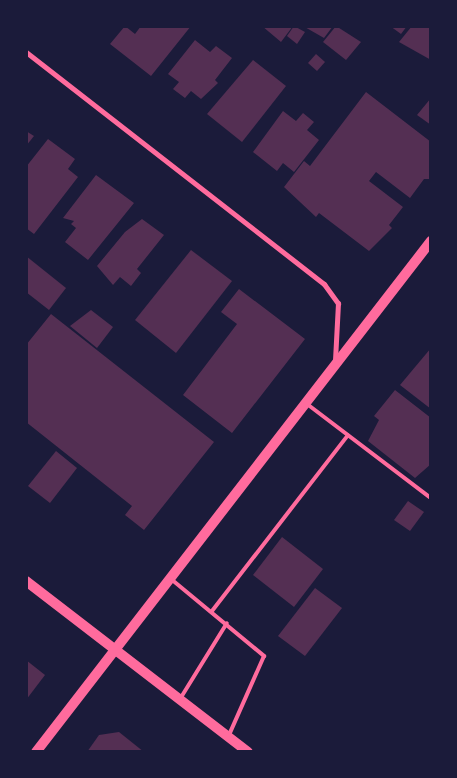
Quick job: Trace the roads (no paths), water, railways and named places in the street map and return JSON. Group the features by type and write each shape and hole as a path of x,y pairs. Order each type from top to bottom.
{"main road":[{"path":"36,752 431,241"},
{"path":"26,581 248,752"}],"street":[{"path":"26,52 324,284 338,303 335,365"}],"lane":[{"path":"306,402 431,498"},
{"path":"212,611 348,434"},
{"path":"170,578 227,623 264,656 228,737"},
{"path":"180,699 227,623"}]}
